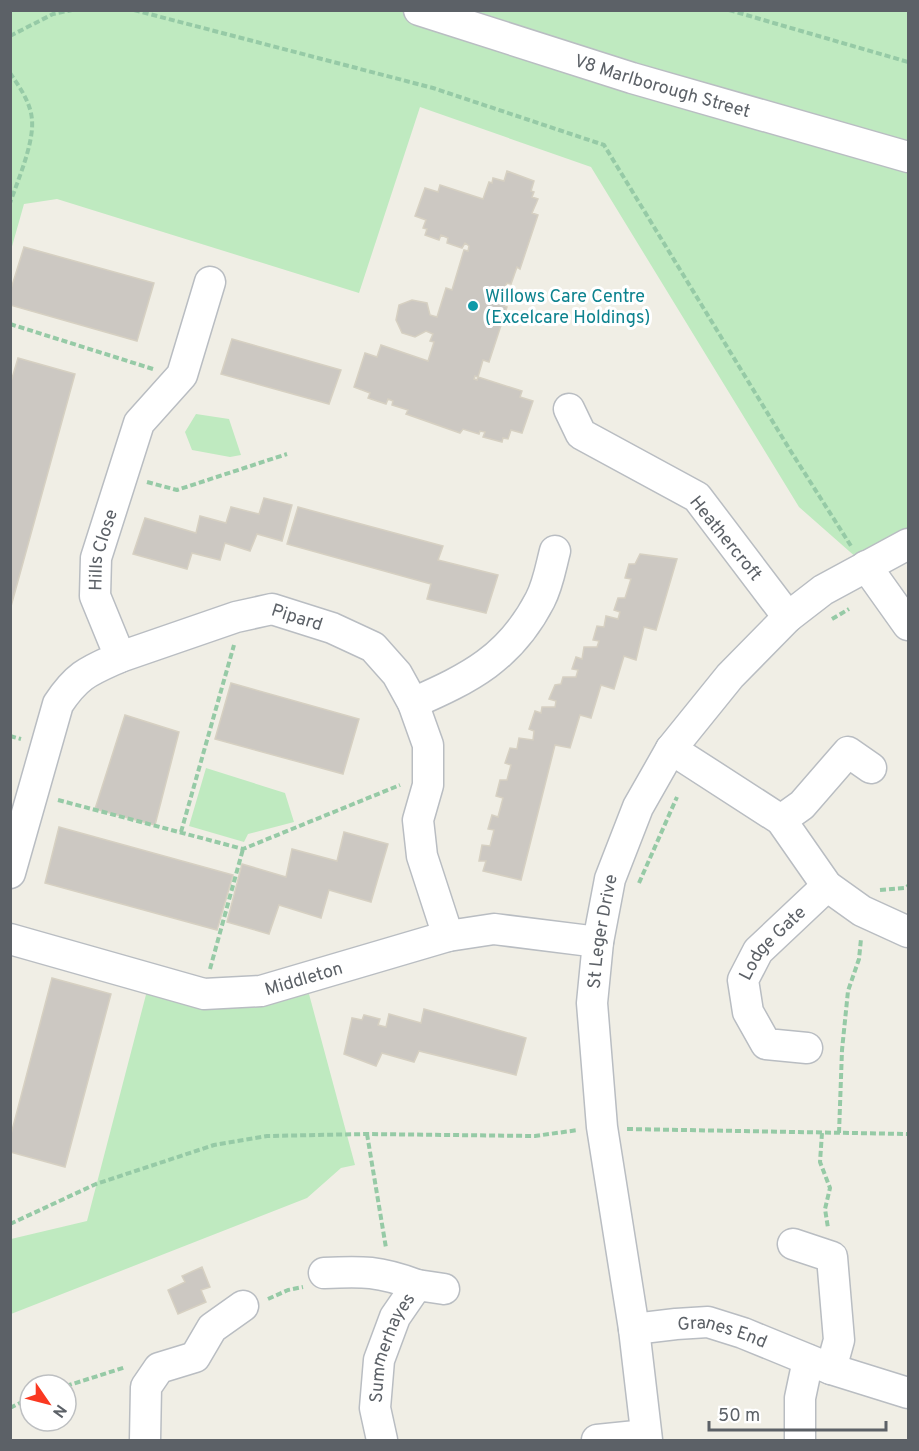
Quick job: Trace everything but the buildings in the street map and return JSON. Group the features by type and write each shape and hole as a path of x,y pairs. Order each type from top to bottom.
{"street":[{"name":"V8 Marlborough Street","path":"419,10 632,78 909,157"},
{"name":"Hills Close","path":"120,657 95,596 96,558 139,423 180,378 210,282"},
{"name":"Heathercroft","path":"568,409 582,434 697,497 788,617"},
{"name":"St Leger Drive","path":"646,1438 633,1329 602,1127 592,1003 598,942 610,879 638,807 671,749 729,676 788,617 823,590 874,577 909,544"},
{"path":"413,703 457,684 492,661 508,645 541,599 555,551"},
{"path":"874,577 909,625"},
{"name":"Pipard","path":"120,657 242,615 272,609 332,628 373,646 397,675 413,703 428,745 428,785 418,820 422,856 448,936"},
{"path":"10,873 58,704 71,684 88,672 120,657"},
{"path":"671,749 781,820 827,886 862,911 909,932"},
{"path":"781,820 802,805 848,752 871,768"},
{"name":"Lodge Gate","path":"807,1048 766,1044 748,1012 743,980 758,951 827,886"},
{"name":"Middleton","path":"10,939 204,994 261,991 448,936 494,929 598,942"},
{"path":"793,1244 832,1257 839,1340 819,1364 800,1398 800,1440"},
{"name":"Summerhayes","path":"324,1273 364,1270 430,1287 395,1317 379,1360 375,1408 382,1440"},
{"path":"145,1440 146,1387 159,1368 195,1357 212,1328 243,1306"},
{"name":"Granes End","path":"633,1329 708,1322 743,1333 819,1364 909,1393"},
{"path":"597,1440 646,1438"}],"path":[{"path":"10,36 53,14 72,10"},
{"path":"134,10 433,88 604,145 790,450 874,577 827,622"},
{"path":"729,10 909,62"},
{"path":"10,73 22,92 32,120 28,152 10,203"},
{"path":"10,324 180,378"},
{"path":"123,476 177,490 287,454"},
{"path":"181,832 242,615"},
{"path":"637,889 679,793 697,767"},
{"path":"32,794 243,849 429,773"},
{"path":"204,994 243,849"},
{"path":"838,1133 842,1050 848,991 859,958 862,911 867,891 909,886"},
{"path":"10,1224 96,1184 214,1144 267,1136 367,1134 535,1136 602,1127 909,1134"},
{"path":"822,1133 820,1162 830,1188 825,1209 832,1257"},
{"path":"367,1134 387,1251"},
{"path":"243,1306 254,1306 288,1290 324,1283 324,1273"},
{"path":"78,1382 136,1364 159,1368"}],"green space":[{"path":"11,11 908,11 908,544 866,566 799,507 591,167 420,107 359,293 57,199 24,204 11,250"},
{"path":"196,414 229,419 241,455 230,457 192,450 185,432"},
{"path":"206,768 285,793 294,822 248,834 244,842 189,826"},
{"path":"148,987 224,1008 309,994 355,1165 341,1168 307,1198 11,1314 11,1239 87,1221"}],"place":[{"name":"Willows Care Centre (Excelcare Holdings)","path":"473,306"}]}
